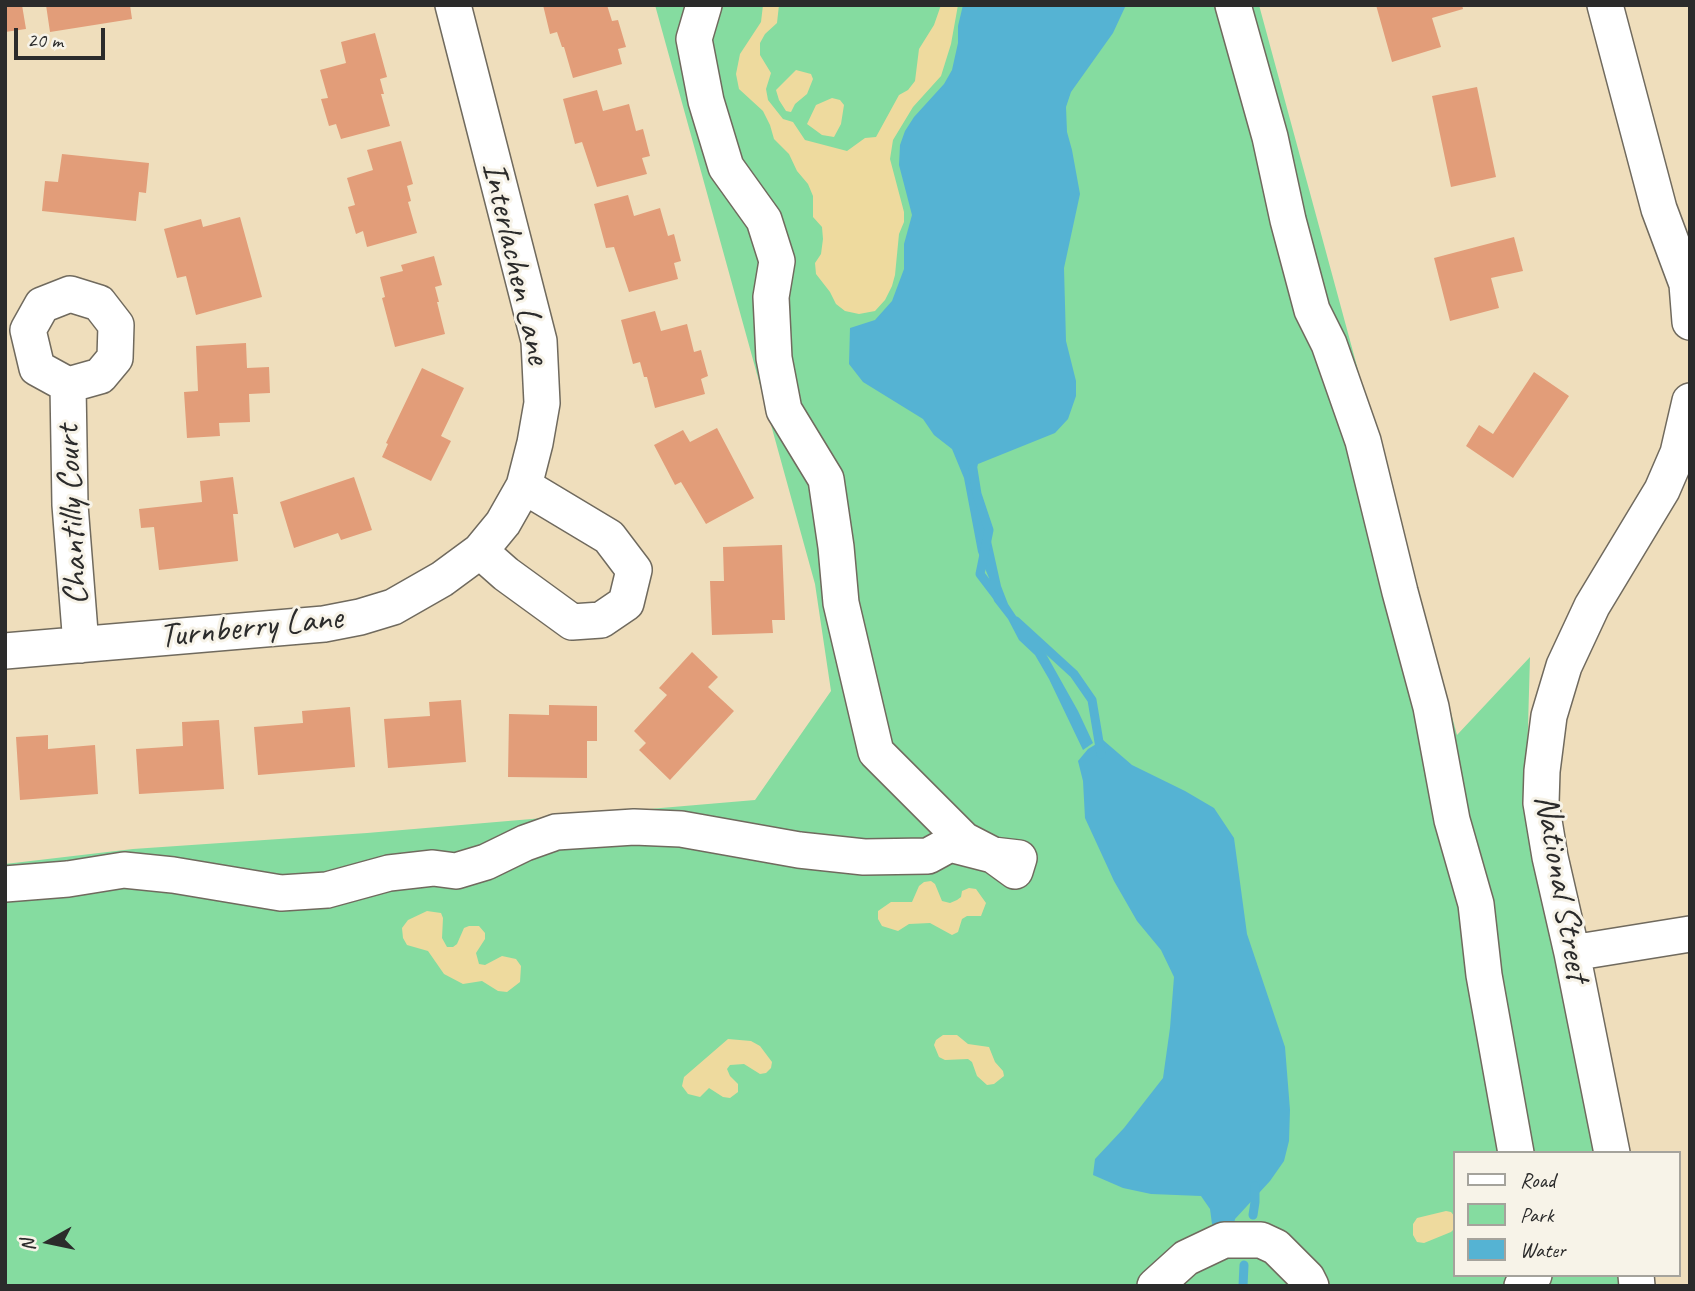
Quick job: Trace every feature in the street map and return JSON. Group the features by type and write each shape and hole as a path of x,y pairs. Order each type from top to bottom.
{"street":[{"name":"Interlachen Lane","path":"453,5 539,341 542,403 524,486 503,523 480,551"},
{"path":"5,884 68,879 124,870 173,875 281,893 327,890 389,873 433,868 456,871 486,862 525,843 556,832 634,827 681,829 799,850 864,857 928,856 950,844 993,855 964,841 876,752 841,603 826,479 784,410 774,358 771,296 777,261 764,220 726,167 706,101 694,39 704,5"},
{"path":"1233,5 1270,137 1312,310 1329,344 1363,441 1431,707 1452,820 1476,904 1483,975 1517,1151"},
{"path":"1605,5 1660,209 1688,284 1690,322"},
{"name":"Chantilly Court","path":"68,385 70,505 81,645"},
{"name":"National Street","path":"1612,1151 1541,803 1542,771 1549,716 1560,677 1579,631 1662,490 1678,453 1690,401"},
{"path":"480,551 506,574 572,622 601,620 626,603 634,570 609,537 524,486"},
{"name":"Turnberry Lane","path":"5,651 324,624 360,618 393,607 420,593 480,551"},
{"path":"1572,953 1690,934"},
{"path":"1155,1286 1186,1258 1224,1240 1261,1240 1276,1247 1307,1278 1311,1286"}],"green space":[{"path":"655,5 1259,5 1457,735 1530,657 1527,761 1597,1151 1454,1151 1454,1277 1620,1277 1622,1286 5,1286 5,864 133,849 367,833 755,800 831,691 815,584"}],"sand":[{"path":"763,5 779,5 777,23 760,43 760,55 771,73 766,89 768,100 783,119 793,122 805,140 847,151 865,138 876,137 899,95 908,90 915,81 919,49 934,25 941,5 958,5 951,44 941,76 913,107 893,140 890,159 904,212 904,222 899,234 892,286 875,311 859,314 845,311 836,304 816,274 815,263 821,254 823,239 822,227 813,217 813,196 789,154 774,139 763,111 739,89 736,74 740,54 761,22"},
{"path":"796,70 811,74 813,79 807,94 795,104 791,112 786,111 776,90"},
{"path":"832,98 840,100 844,105 841,124 834,137 822,135 807,124 816,105"},
{"path":"931,881 942,901 950,903 961,897 962,891 976,889 986,903 981,916 967,916 962,919 958,932 952,935 930,923 909,924 898,931 882,926 878,911 891,902 912,902 919,886"},
{"path":"427,911 441,913 442,938 447,947 457,944 464,928 479,926 485,933 485,939 476,953 479,964 485,965 502,956 516,959 521,966 520,982 507,992 498,991 482,981 463,984 444,974 428,951 407,945 403,938 402,928 408,920"},
{"path":"943,1035 957,1035 968,1044 989,1047 1004,1076 994,1084 987,1085 977,1076 972,1062 968,1059 945,1060 939,1057 934,1045"},
{"path":"728,1039 751,1041 760,1046 772,1062 771,1068 760,1074 744,1064 730,1065 727,1069 738,1084 738,1092 730,1098 723,1097 709,1088 700,1097 688,1094 682,1086 684,1077"},
{"path":"1451,1212 1454,1216 1454,1229 1424,1243 1417,1242 1413,1235 1413,1224 1417,1218"}],"water":[{"path":"963,5 1126,5 1113,33 1071,92 1066,107 1067,132 1080,194 1064,268 1066,341 1076,381 1076,396 1068,419 1055,433 978,464 973,485 1008,604 1032,640 1046,654 1078,711 1093,743 1083,750 1035,655 1019,640 994,601 989,578 978,552 964,478 952,449 934,435 923,419 863,382 849,364 850,328 875,320 892,301 904,269 904,244 912,215 899,165 900,145 914,117 944,84 952,70"},
{"path":"1103,740 1132,765 1214,808 1234,838 1247,934 1285,1047 1290,1110 1289,1141 1284,1161 1270,1181 1235,1219 1233,1231 1220,1233 1212,1224 1210,1209 1201,1196 1151,1194 1123,1188 1093,1175 1095,1159 1124,1128 1163,1078 1174,977 1161,950 1137,921 1114,881 1085,818 1083,781 1078,761 1088,749"}],"building":[{"path":"5,5 22,5 26,29 5,32"},
{"path":"46,5 130,5 132,19 50,32"},
{"path":"543,5 607,5 612,21 618,20 626,47 618,49 622,64 573,78 557,32 550,34"},
{"path":"1376,5 1462,5 1463,9 1432,18 1441,47 1392,62"},
{"path":"375,33 387,77 380,79 384,94 381,94 390,126 341,139 336,124 329,126 321,99 328,98 320,70 346,63 341,42"},
{"path":"1477,87 1496,177 1451,187 1432,96"},
{"path":"597,90 603,111 629,104 636,131 643,129 650,156 642,158 647,174 597,187 582,142 575,144 563,99"},
{"path":"401,141 413,184 407,186 411,201 408,202 417,233 367,247 363,231 356,234 348,207 355,205 347,178 373,170 367,150"},
{"path":"62,154 149,163 146,193 139,192 136,221 42,211 45,181 58,182"},
{"path":"628,195 634,216 660,208 668,236 674,234 681,261 674,263 678,279 629,292 614,247 606,248 594,204"},
{"path":"240,217 262,297 196,315 186,276 177,278 164,229 201,219 203,227"},
{"path":"1514,237 1523,271 1491,278 1499,308 1450,321 1434,258"},
{"path":"434,256 442,285 435,287 445,334 395,347 382,298 385,297 380,277 403,271 401,265"},
{"path":"655,311 661,331 687,324 694,352 701,350 708,376 701,379 705,394 655,408 640,362 633,364 621,320"},
{"path":"246,343 247,368 269,367 270,393 249,394 250,422 219,423 220,436 187,438 184,392 198,391 196,346"},
{"path":"422,368 464,388 441,436 451,441 431,481 382,457"},
{"path":"1534,372 1569,396 1513,478 1466,446 1479,425 1493,434"},
{"path":"717,428 754,498 706,524 681,482 675,485 654,445 683,430 690,442"},
{"path":"233,477 238,514 233,514 238,561 159,570 154,527 141,528 139,509 202,502 200,481"},
{"path":"354,477 372,530 341,540 338,533 294,548 280,502"},
{"path":"782,545 785,620 772,620 773,633 712,635 710,581 724,581 723,547"},
{"path":"692,652 718,677 708,687 734,711 670,780 639,750 646,743 634,731 667,695 659,688"},
{"path":"461,700 466,762 388,768 384,719 430,716 429,702"},
{"path":"549,705 597,706 597,741 587,741 587,778 508,777 509,714 549,715"},
{"path":"350,707 355,767 258,775 254,727 303,723 302,711"},
{"path":"219,720 224,789 139,794 136,749 183,746 182,722"},
{"path":"48,735 48,749 95,745 98,794 20,800 16,737"}],"waterway":[{"path":"973,469 977,494 989,530 980,574 999,599"},
{"path":"1016,621 1074,674 1092,700 1101,754"},
{"path":"1253,1215 1255,1186"},
{"path":"1243,1286 1244,1265"}]}
